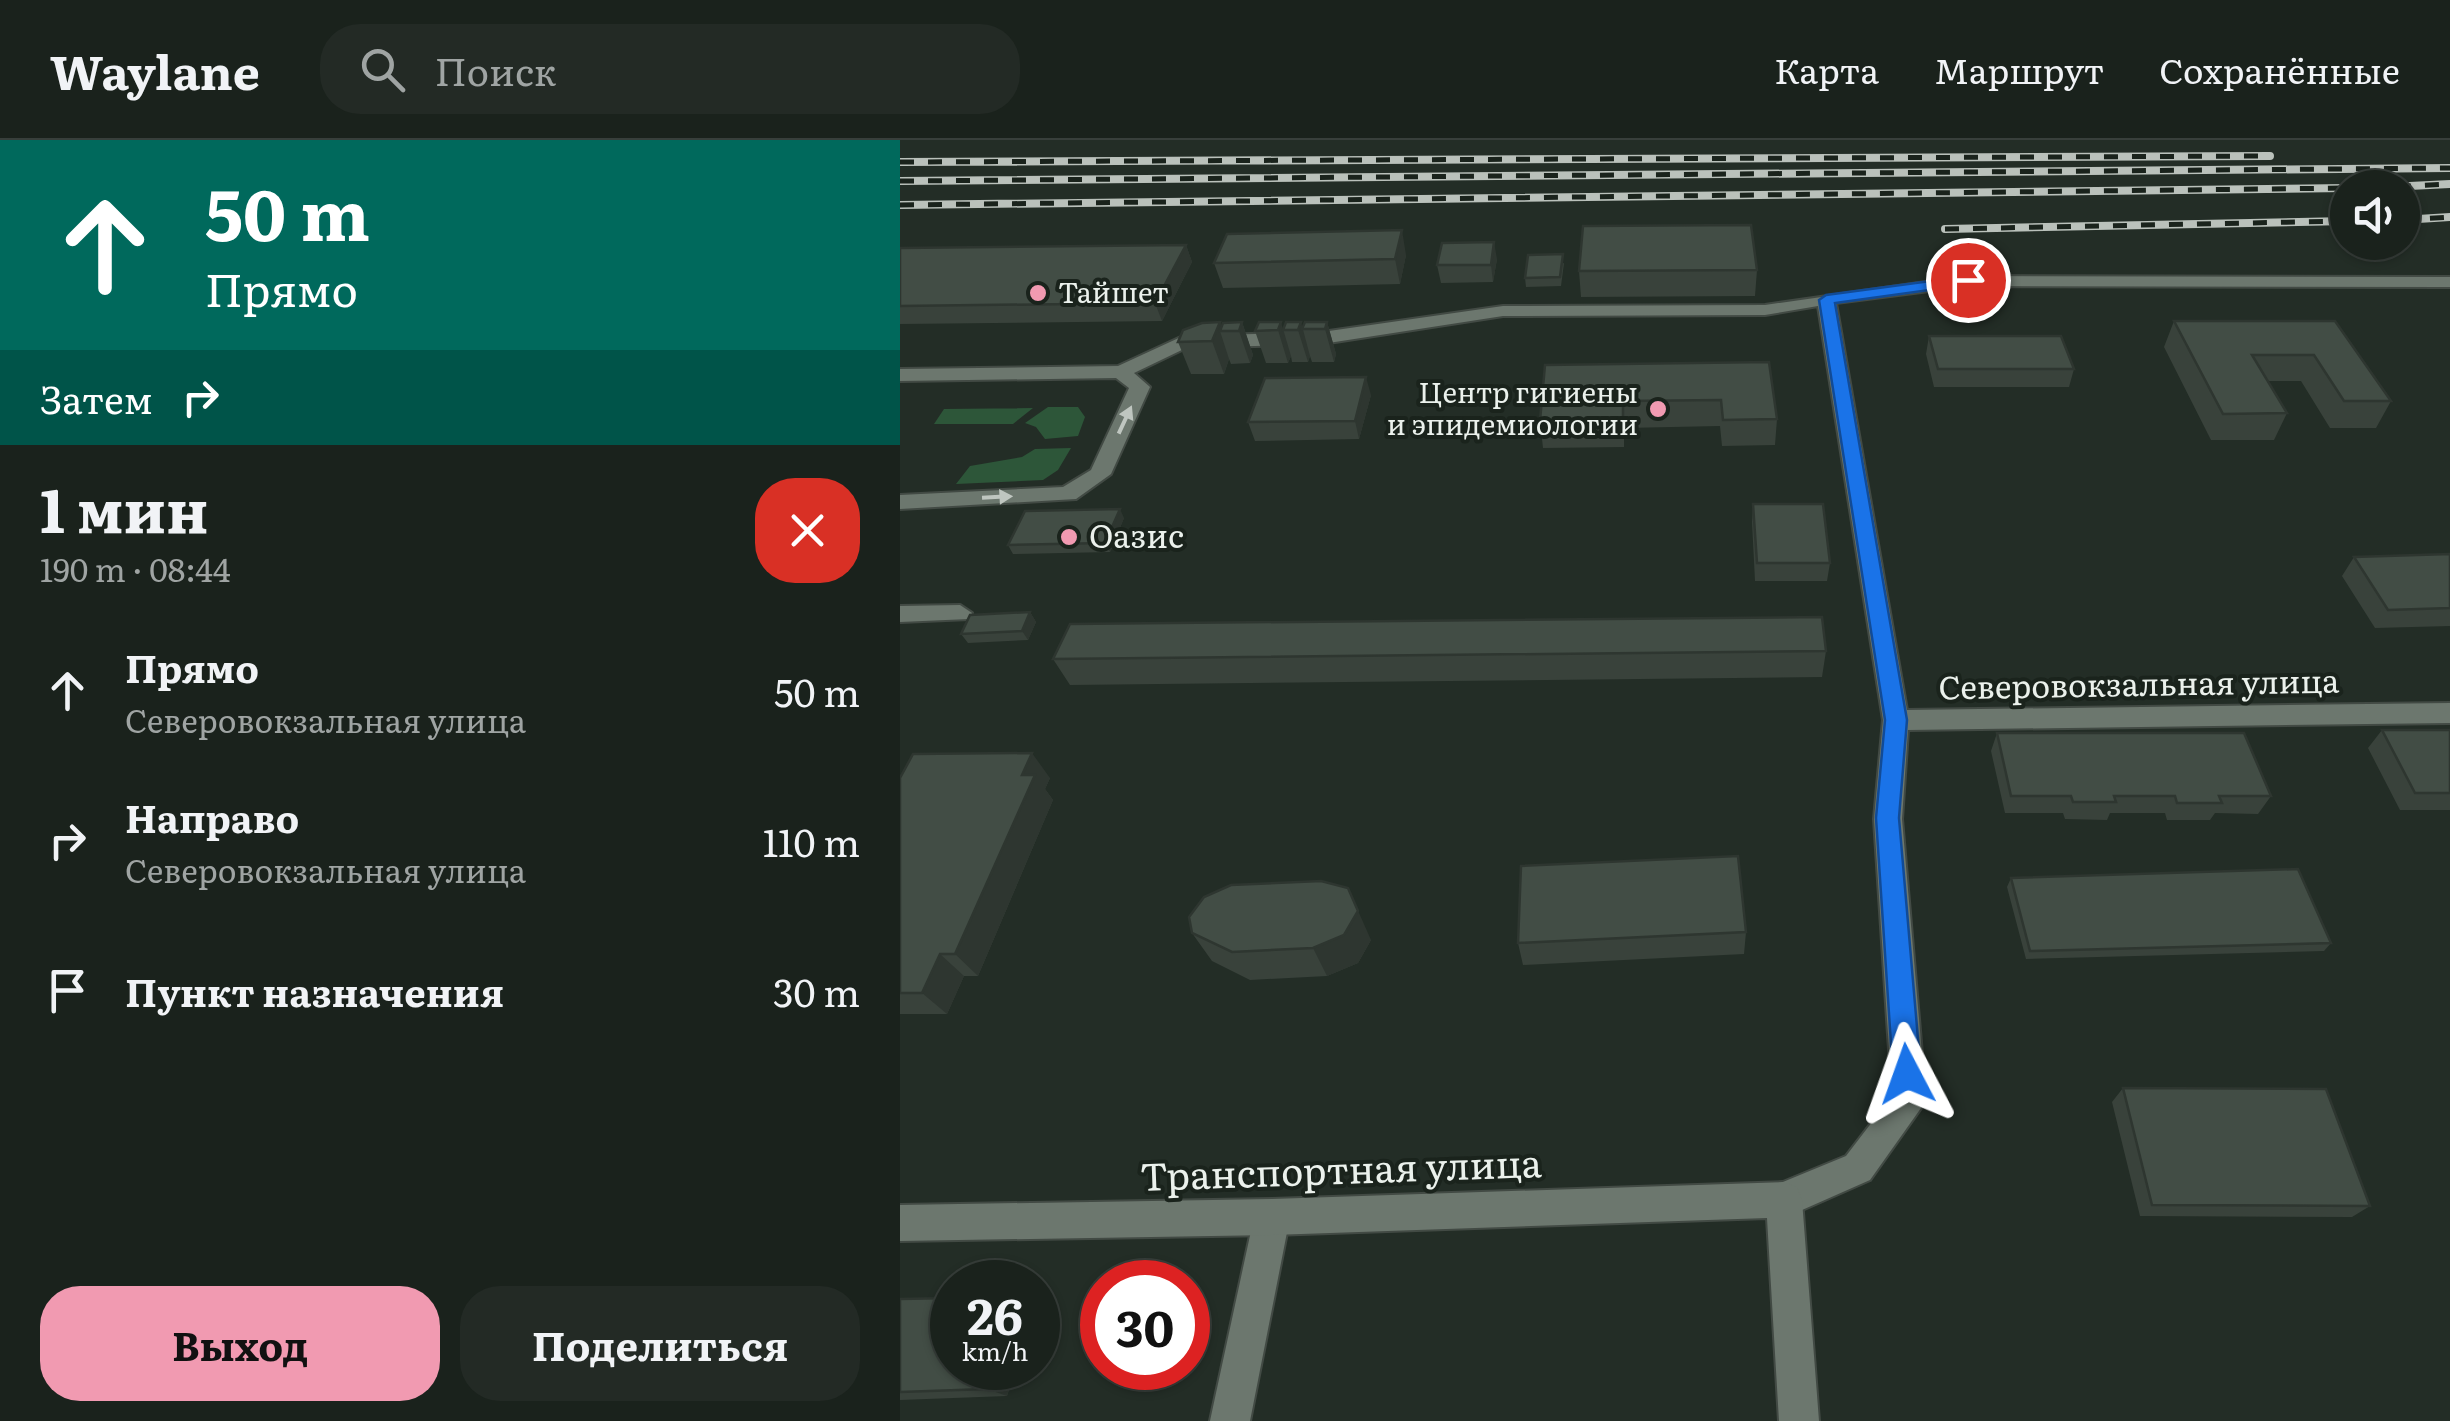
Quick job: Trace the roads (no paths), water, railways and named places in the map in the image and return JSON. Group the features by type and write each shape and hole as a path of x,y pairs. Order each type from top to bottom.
{"street":[{"path":"900,375 1121,372 1183,342 1322,338 1503,312 1764,310 1968,280 2450,282"},
{"name":"Северовокзальная улица","path":"1826,300 1896,720 2450,714"},
{"path":"900,502 1068,494 1100,474 1140,387 1121,372"},
{"path":"900,614 960,613"},
{"path":"1799,1421 1784,1200 1858,1168 1909,1101 1888,818 1896,720"},
{"name":"Транспортная улица","path":"900,1223 1272,1217 1784,1200"},
{"path":"1230,1421 1272,1217"}],"railway":[{"path":"900,162 2270,156"},
{"path":"900,181 2450,168"},
{"path":"2420,185 2450,184"},
{"path":"900,205 2330,188"},
{"path":"2420,219 2450,217"},
{"path":"1945,229 2330,221"}],"place":[{"name":"Тайшет","path":"1038,293"},
{"name":"Центр гигиены и эпидемиологии","path":"1658,409"},
{"name":"Оазис","path":"1069,537"}]}
